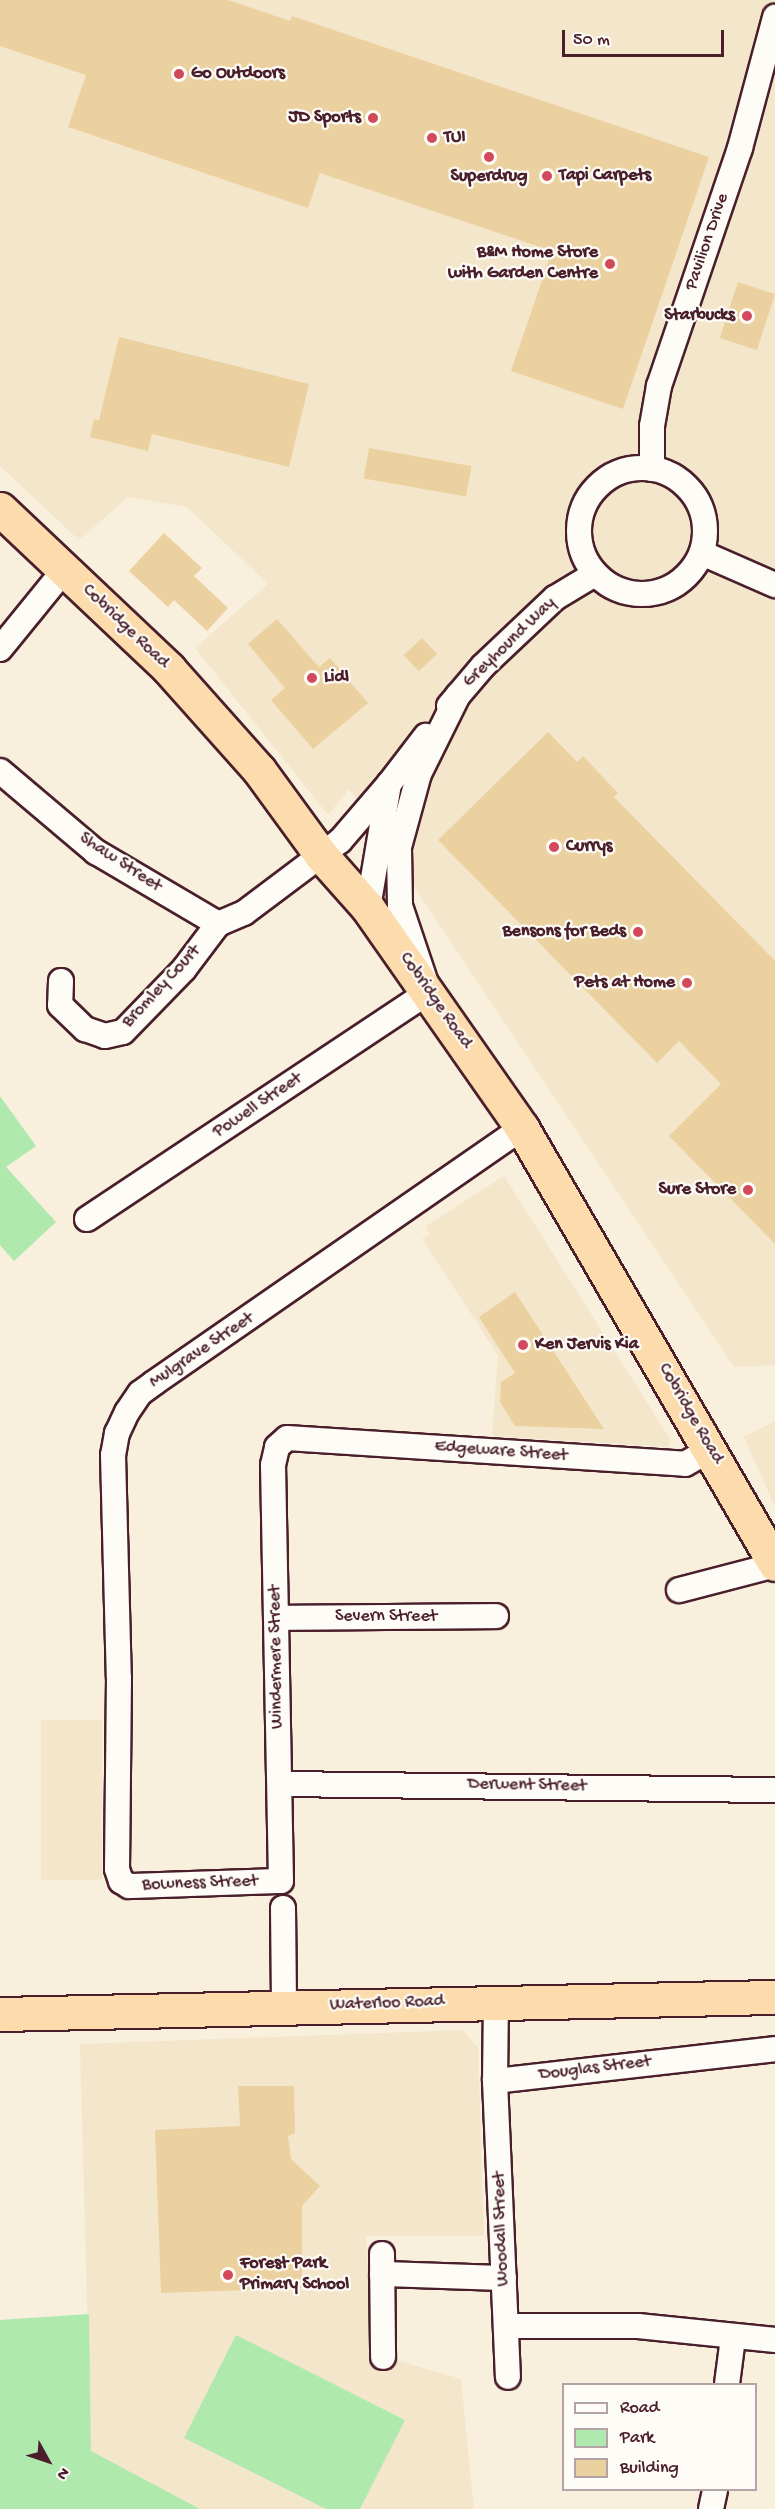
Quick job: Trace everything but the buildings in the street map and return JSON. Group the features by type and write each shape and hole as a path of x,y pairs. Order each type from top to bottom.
{"highway":[{"name":"Cobridge Road","path":"0,509 169,669 258,770 321,855 368,908 429,992 522,1128 711,1449 775,1564"},
{"name":"Waterloo Road","path":"0,2014 496,2000 775,1997"}],"street":[{"name":"Pavilion Drive","path":"652,469 652,426 659,386 734,166 775,17"},
{"path":"652,469 675,478 694,495 703,513 705,533 702,553 685,577 659,592 623,592 595,574 579,539 587,501 614,475 652,469"},
{"path":"702,553 775,585"},
{"path":"0,649 65,569"},
{"name":"Greyhound Way","path":"458,695 555,598 595,574"},
{"path":"218,924 244,913 340,841 389,784 458,695"},
{"path":"429,992 400,906 399,847 419,774 458,695"},
{"name":"Shaw Street","path":"0,771 96,852 218,924"},
{"path":"368,908 389,784"},
{"name":"Bromley Court","path":"61,981 60,1005 85,1029 105,1036 123,1032 184,969 218,924"},
{"name":"Powell Street","path":"87,1219 429,992"},
{"name":"Mulgrave Street","path":"121,1881 117,1869 119,1678 113,1455 117,1433 127,1412 140,1393 522,1128"},
{"name":"Edgeware Street","path":"287,1438 685,1464 711,1449"},
{"name":"Windermere Street","path":"281,1881 273,1465 277,1447 287,1438"},
{"name":"Cobridge Road","path":"679,1590 775,1564"},
{"name":"Severn Street","path":"277,1618 496,1616"},
{"name":"Derwent Street","path":"280,1784 775,1790"},
{"name":"Bowness Street","path":"121,1881 129,1886 281,1881"},
{"path":"283,1908 284,2007"},
{"path":"495,2081 496,2000"},
{"name":"Douglas Street","path":"495,2081 775,2049"},
{"name":"Woodall Street","path":"495,2081 508,2377"},
{"path":"383,2357 382,2264 504,2278"},
{"path":"506,2326 638,2326 733,2338 775,2340"},
{"path":"728,2383 733,2338"},
{"path":"711,2509 715,2491"}],"shaded area":[{"path":"0,0 775,0 775,1365 734,1367 349,789 328,815 195,648 268,584 187,507 128,497 79,540 0,466"},
{"path":"504,1176 670,1439 668,1447 492,1436 498,1355 422,1239 430,1235 426,1226"},
{"path":"775,1421 775,1507 744,1437"},
{"path":"41,1720 102,1720 102,1880 41,1880"},
{"name":"Forest Park Primary School","path":"463,2030 478,2048 484,2236 366,2236 372,2353 461,2379 474,2509 200,2509 91,2451 80,2044"}],"green space":[{"path":"0,1096 36,1146 6,1167 56,1222 14,1261 0,1245"},
{"path":"89,2314 91,2451 200,2509 0,2509 0,2320"},
{"path":"236,2335 405,2420 360,2509 326,2509 184,2438"}],"place":[{"name":"Go Outdoors","path":"179,74"},
{"name":"JD Sports","path":"373,118"},
{"name":"TUI","path":"432,138"},
{"name":"Superdrug","path":"489,157"},
{"name":"Tapi Carpets","path":"547,176"},
{"name":"B&M Home Store with Garden Centre","path":"610,264"},
{"name":"Starbucks","path":"747,316"},
{"name":"Lidl","path":"312,678"},
{"name":"Currys","path":"554,847"},
{"name":"Bensons for Beds","path":"638,932"},
{"name":"Pets at Home","path":"687,983"},
{"name":"Sure Store","path":"748,1190"},
{"name":"Ken Jervis Kia","path":"523,1345"},
{"name":"Forest Park Primary School","path":"228,2275"}]}
